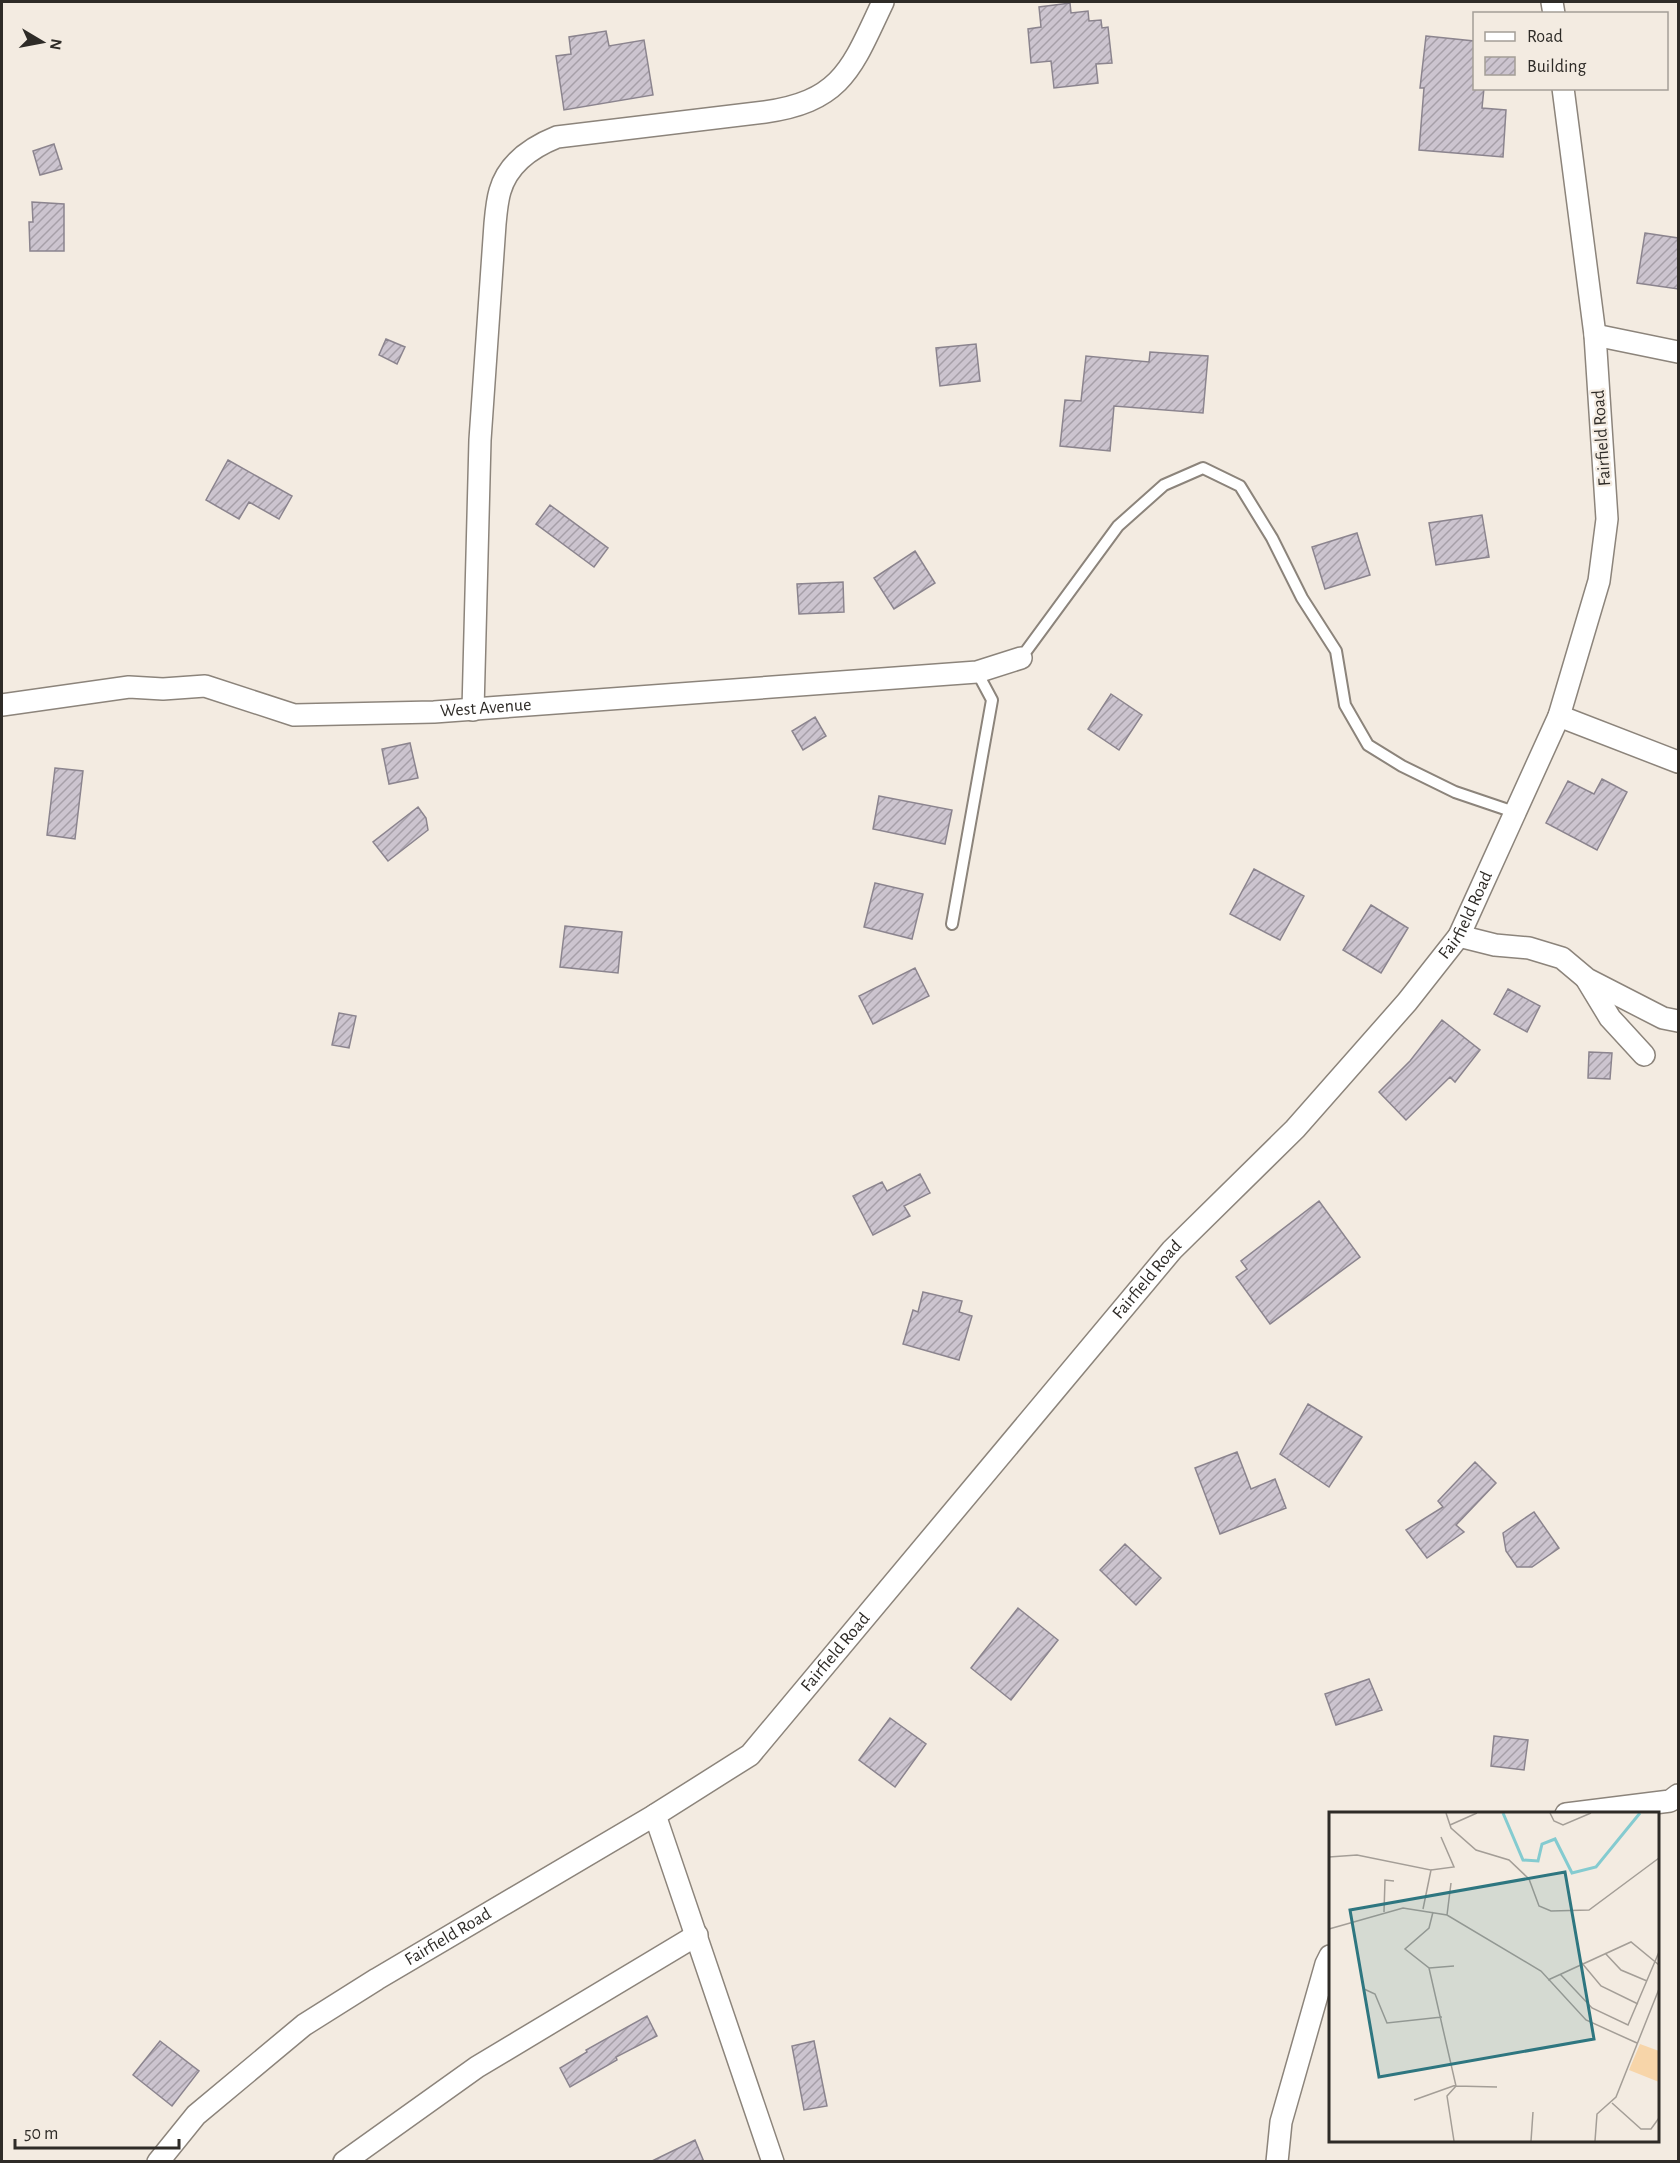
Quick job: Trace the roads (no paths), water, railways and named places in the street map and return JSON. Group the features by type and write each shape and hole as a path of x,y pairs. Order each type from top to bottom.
{"street":[{"path":"472,710 480,441 495,224 500,190 513,165 526,153 557,137 765,112 791,108 814,99 844,76 856,58 883,2"},
{"name":"Fairfield Road","path":"159,2162 196,2115 304,2025 376,1979 655,1815 750,1755 1172,1250 1295,1129 1407,1002 1459,936 1559,716 1599,581 1607,519 1595,335 1563,90"},
{"path":"1595,335 1678,352"},
{"name":"West Avenue","path":"2,705 129,687 163,689 205,686 294,715 472,710 977,672 1021,658"},
{"path":"1559,716 1678,762"},
{"path":"1459,936 1494,945 1529,948 1562,958 1587,979 1663,1018 1678,1021"},
{"path":"1587,979 1610,1018 1644,1055"},
{"path":"1582,1812 1670,1801 1678,1795"},
{"path":"655,1815 773,2162"},
{"path":"344,2162 477,2067 697,1935"},
{"path":"1277,2162 1281,2122 1329,1958"}],"lane":[{"path":"1021,658 1118,526 1164,485 1203,468 1240,486 1272,538 1302,598 1336,651 1344,705 1368,745 1402,766 1455,792 1514,812"},
{"path":"952,924 992,700 977,672"}]}
